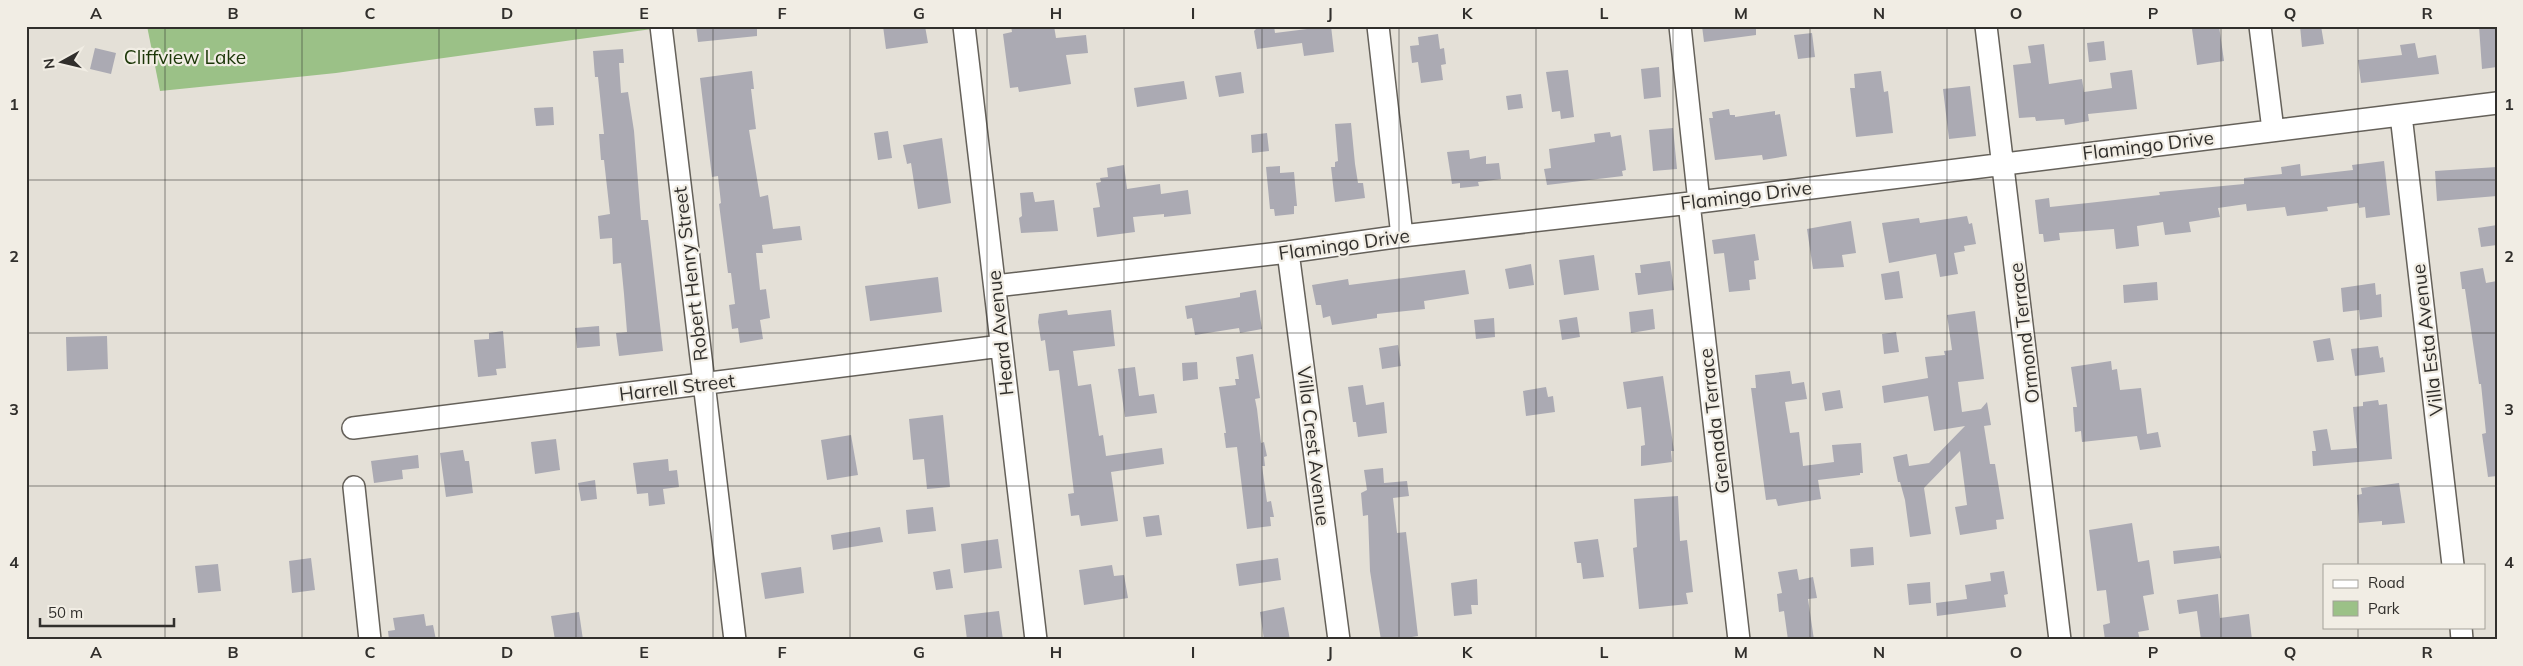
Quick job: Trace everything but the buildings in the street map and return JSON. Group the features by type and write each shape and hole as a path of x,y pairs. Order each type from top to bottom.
{"street":[{"name":"Robert Henry Street","path":"661,26 702,383 735,640"},
{"name":"Heard Avenue","path":"964,26 1036,640"},
{"path":"1378,26 1402,236"},
{"name":"Grenada Terrace","path":"1680,26 1694,203 1739,640"},
{"name":"Ormond Terrace","path":"1986,26 2004,162 2060,640"},
{"path":"2260,26 2273,130"},
{"name":"Flamingo Drive","path":"995,286 1288,252 1402,236 1694,203 2004,162 2497,103"},
{"name":"Villa Esta Avenue","path":"2400,115 2453,564"},
{"name":"Villa Crest Avenue","path":"1288,252 1339,640"},
{"name":"Harrell Street","path":"353,428 1001,346"},
{"path":"354,487 370,640"}],"green space":[{"name":"Cliffview Lake","path":"147,26 659,26 659,28 336,73 160,91"}]}
